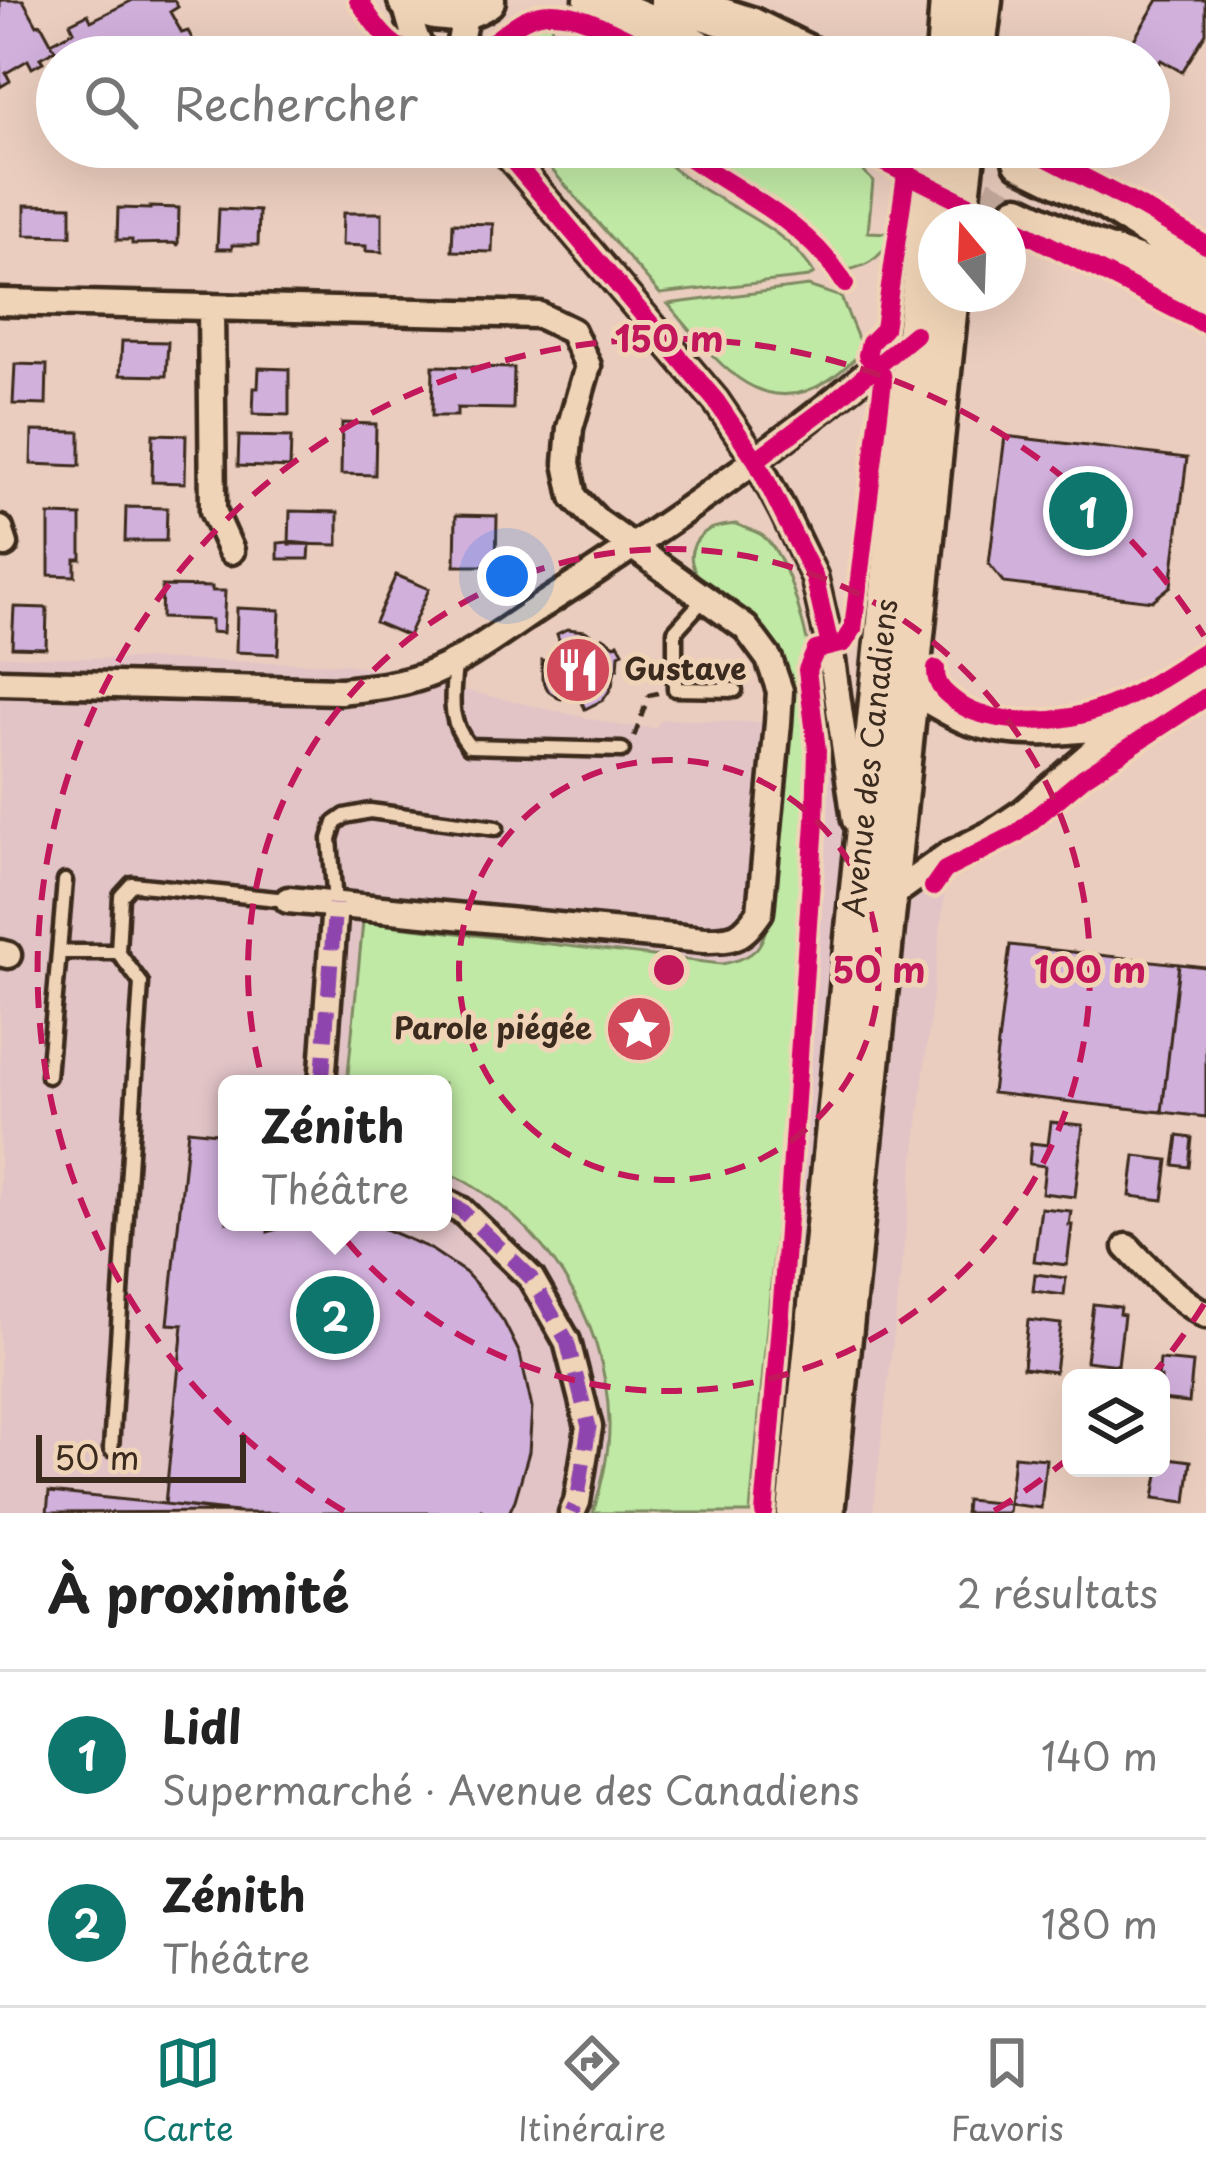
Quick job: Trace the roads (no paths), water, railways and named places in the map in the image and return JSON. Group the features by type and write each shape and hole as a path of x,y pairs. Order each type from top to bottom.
{"main road":[{"path":"406,0 440,13 476,5"},
{"path":"593,0 675,36"},
{"path":"670,0 770,36"},
{"path":"946,36 949,0"},
{"path":"979,36 983,0"},
{"name":"Avenue des Canadiens","path":"796,1513 915,334 936,168"},
{"path":"960,204 964,168"},
{"path":"1038,168 1106,201 1206,264"},
{"path":"1026,218 1206,293"},
{"name":"Avenue des Canadiens","path":"825,1513 948,312"}],"street":[{"path":"406,0 415,36"},
{"path":"465,36 476,5"},
{"path":"519,168 716,401 756,460 814,576 839,696 860,864"},
{"path":"0,302 539,315 572,331 588,366 570,428 568,463 574,497 597,520 746,628 769,659 780,691 778,723 760,912 745,934 704,940 288,900"},
{"path":"211,307 213,511 231,551"},
{"path":"0,682 340,691 423,676 634,547 827,407 915,334"},
{"path":"888,898 948,855 1007,823 1124,725 1204,678"},
{"path":"909,692 967,722 1005,732 1045,734 1124,725"},
{"path":"323,1075 335,904"},
{"path":"452,1206 531,1278 567,1341 589,1427 572,1513"},
{"path":"1127,1247 1190,1306 1206,1315"}],"lane":[{"path":"704,599 675,632 675,689 735,690"},
{"path":"455,660 451,714 469,746 622,750"},
{"path":"335,904 330,839 335,823 346,816 370,811 496,828"},
{"path":"48,1076 64,880"},
{"path":"111,1449 141,983 118,952 121,896 132,884 288,900"},
{"path":"59,952 118,952"}],"tunnel":[{"path":"927,168 998,204"}],"place":[{"name":"Lidl","path":"1088,511"},
{"name":"Gustave","path":"578,670"},
{"name":"Parole piégée","path":"639,1029"},
{"name":"Zénith","path":"335,1315"}]}
